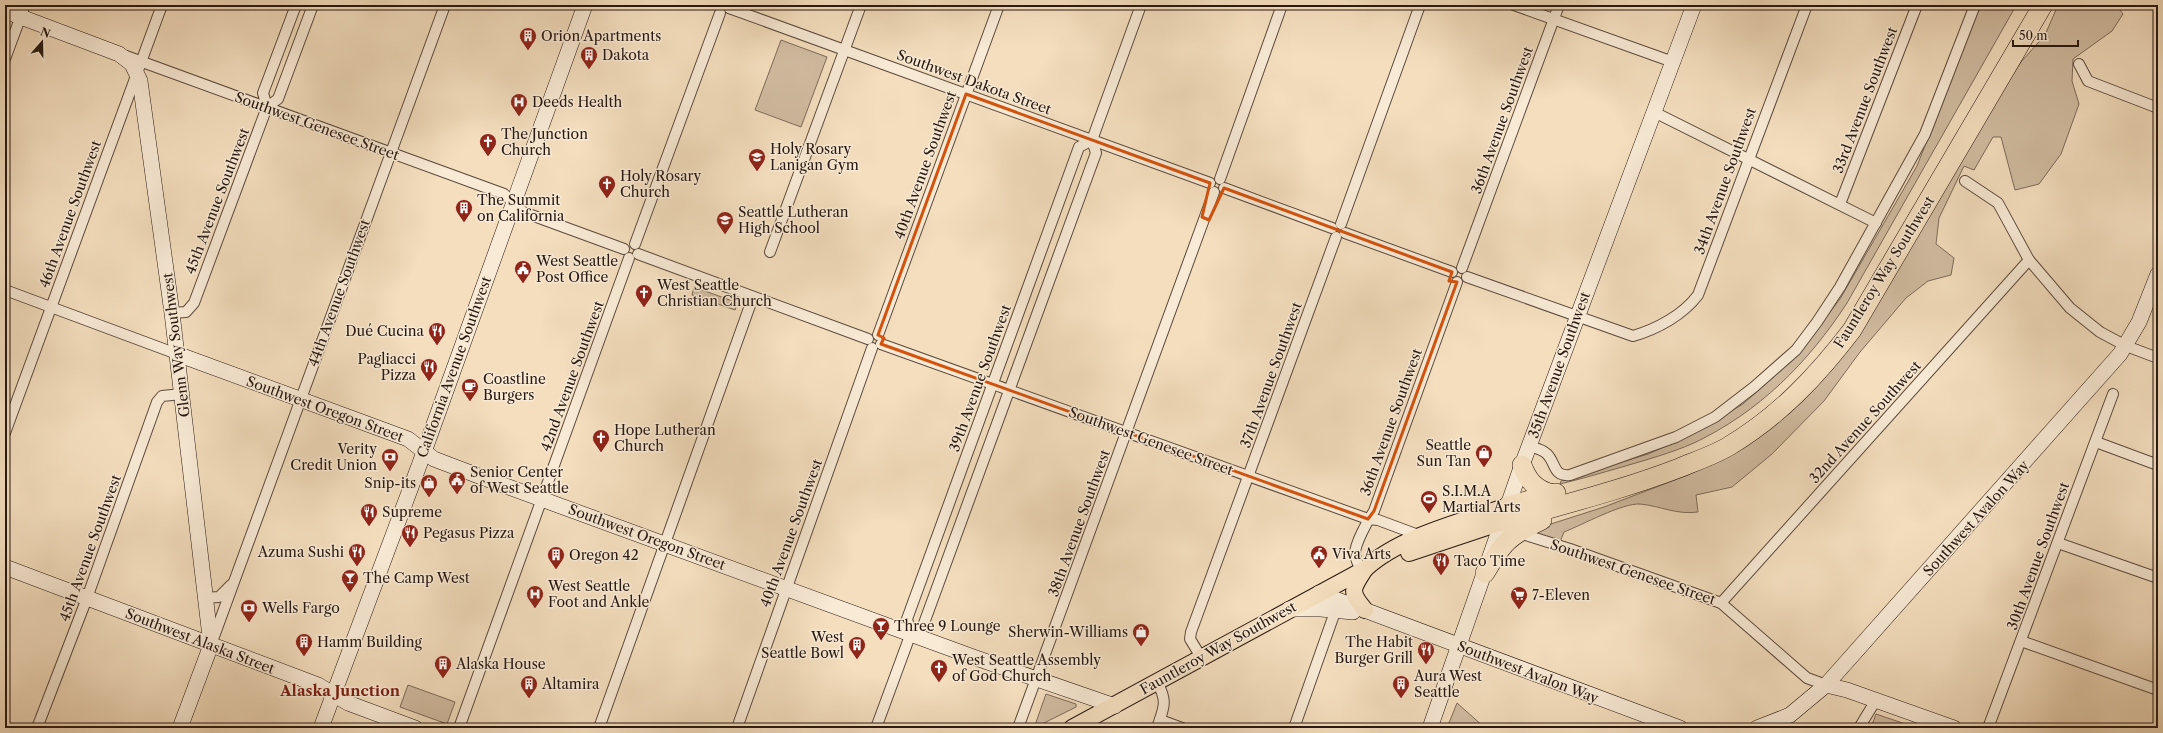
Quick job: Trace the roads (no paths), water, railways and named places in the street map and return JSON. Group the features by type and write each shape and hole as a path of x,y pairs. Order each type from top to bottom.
{"highway":[{"name":"Fauntleroy Way Southwest","path":"1509,520 1552,494 1672,459 1708,444 1747,422 1781,394 1807,369 1833,336 1861,295 2029,5"},
{"name":"Fauntleroy Way Southwest","path":"1509,520 1656,477 1729,446 1765,421 1797,395 1825,366 1856,324 2042,5"},
{"path":"1522,465 1532,484 1540,491 1552,494"},
{"path":"1485,573 1498,550 1509,520"}],"main road":[{"name":"Fauntleroy Way Southwest","path":"1072,728 1115,706 1200,657 1363,569 1377,557 1421,536 1509,520"},
{"name":"Fauntleroy Way Southwest","path":"1363,569 1382,566 1423,547 1509,520"},
{"path":"1363,569 1353,590 1354,596 1371,612"}],"street":[{"name":"46th Avenue Southwest","path":"5,433 138,66 162,5"},
{"name":"45th Avenue Southwest","path":"172,313 186,312 194,303 267,106 263,93 296,5"},
{"name":"45th Avenue Southwest","path":"267,106 278,100 313,5"},
{"name":"44th Avenue Southwest","path":"180,728 445,5"},
{"name":"California Avenue Southwest","path":"321,728 424,452 585,5"},
{"path":"770,252 861,5"},
{"name":"40th Avenue Southwest","path":"737,728 875,342 999,5"},
{"name":"39th Avenue Southwest","path":"911,633 923,626 1096,153 1092,140 1141,5"},
{"name":"38th Avenue Southwest","path":"1018,728 1128,432 1215,185 1282,5"},
{"name":"37th Avenue Southwest","path":"1200,657 1190,638 1191,632 1249,477 1420,5"},
{"path":"1514,5 1673,62"},
{"name":"36th Avenue Southwest","path":"1462,268 1559,5"},
{"name":"35th Avenue Southwest","path":"1509,520 1522,465 1576,317 1694,5"},
{"name":"34th Avenue Southwest","path":"1576,317 1633,336 1643,333 1681,313 1698,295 1807,5"},
{"name":"33rd Avenue Southwest","path":"1840,204 1917,5"},
{"path":"1529,446 1548,455 1553,467 1559,474 1570,475 1676,437 1715,417 1754,387 1796,350 1836,293 1926,134 1975,5"},
{"path":"635,244 717,9 725,12 729,6"},
{"name":"Southwest Dakota Street","path":"729,6 1215,185"},
{"path":"5,11 23,11 5,59"},
{"name":"Glenn Way Southwest","path":"23,11 118,54 132,64 138,66 142,86 172,313 211,646"},
{"path":"2079,64 2088,81 2158,108"},
{"name":"Southwest Genesee Street","path":"138,66 267,106 504,194 523,212 624,249"},
{"path":"1654,112 1876,223"},
{"name":"39th Avenue Southwest","path":"876,728 911,633 907,619 1079,147 1092,140"},
{"path":"1965,180 1998,202 2029,260 2070,308 2100,332 2126,346 2158,358"},
{"path":"1215,185 1220,193 1224,188 1452,272"},
{"path":"628,244 635,244 639,249 634,256 624,254 624,249 628,244"},
{"name":"Southwest Genesee Street","path":"634,256 754,297 1368,520 1378,520 1421,536"},
{"name":"42nd Avenue Southwest","path":"459,728 634,256"},
{"name":"32nd Avenue Southwest","path":"1721,603 2029,260"},
{"path":"1457,268 1462,268 1467,272 1467,277 1464,282 1457,282 1453,279 1452,272 1457,268"},
{"name":"Southwest Avalon Way","path":"1757,728 1790,715 1826,685 2077,405 2126,346 2139,322 2158,274"},
{"path":"1467,277 1576,317"},
{"name":"36th Avenue Southwest","path":"1363,569 1355,553 1368,520 1374,511 1457,282"},
{"name":"Southwest Oregon Street","path":"5,290 408,439 424,452 441,461 1036,679 1115,706"},
{"path":"599,728 664,542 754,297"},
{"name":"45th Avenue Southwest","path":"37,728 87,598 157,402 162,396 182,394"},
{"name":"30th Avenue Southwest","path":"1988,728 2113,394"},
{"path":"2096,442 2158,465"},
{"name":"Southwest Genesee Street","path":"1509,520 1570,549 1721,603 1807,678 1876,700 1954,728"},
{"path":"2058,542 2158,578"},
{"name":"Southwest Alaska Street","path":"5,567 211,646 318,685 346,702 415,728"},
{"path":"1430,728 1485,573"},
{"name":"44th Avenue Southwest","path":"205,598 222,595 234,580"},
{"name":"Southwest Avalon Way","path":"1319,593 1340,606"},
{"path":"1294,728 1340,606"},
{"name":"Southwest Avalon Way","path":"1288,609 1340,606 1371,612 1680,728"},
{"path":"2021,641 2158,690"},
{"path":"1157,682 1165,698 1165,705 1158,724 1182,728"},
{"path":"1858,728 1876,700"}],"place":[{"name":"Orion Apartments","path":"528,51"},
{"name":"Dakota","path":"589,70"},
{"name":"Deeds Health","path":"519,117"},
{"name":"The Junction Church","path":"488,157"},
{"name":"Holy Rosary Lanigan Gym","path":"757,172"},
{"name":"Holy Rosary Church","path":"607,199"},
{"name":"The Summit on California","path":"464,223"},
{"name":"Seattle Lutheran High School","path":"725,235"},
{"name":"West Seattle Post Office","path":"523,284"},
{"name":"West Seattle Christian Church","path":"644,308"},
{"name":"Dué Cucina","path":"437,346"},
{"name":"Pagliacci Pizza","path":"429,382"},
{"name":"Coastline Burgers","path":"470,402"},
{"name":"Hope Lutheran Church","path":"601,453"},
{"name":"Seattle Sun Tan","path":"1484,468"},
{"name":"Verity Credit Union","path":"390,472"},
{"name":"Senior Center of West Seattle","path":"457,495"},
{"name":"Snip-its","path":"429,498"},
{"name":"S.I.M.A Martial Arts","path":"1429,514"},
{"name":"Supreme","path":"369,527"},
{"name":"Pegasus Pizza","path":"410,548"},
{"name":"Azuma Sushi","path":"357,567"},
{"name":"Viva Arts","path":"1319,569"},
{"name":"Oregon 42","path":"556,570"},
{"name":"Taco Time","path":"1441,576"},
{"name":"The Camp West","path":"350,593"},
{"name":"West Seattle Foot and Ankle","path":"535,609"},
{"name":"7-Eleven","path":"1519,610"},
{"name":"Wells Fargo","path":"249,623"},
{"name":"Three 9 Lounge","path":"881,641"},
{"name":"Sherwin-Williams","path":"1141,647"},
{"name":"Hamm Building","path":"304,657"},
{"name":"West Seattle Bowl","path":"857,660"},
{"name":"The Habit Burger Grill","path":"1426,665"},
{"name":"Alaska House","path":"443,679"},
{"name":"West Seattle Assembly of God Church","path":"939,683"},
{"name":"Altamira","path":"529,699"},
{"name":"Aura West Seattle","path":"1401,699"}],"district":[{"name":"Alaska Junction","path":"340,690"}]}
